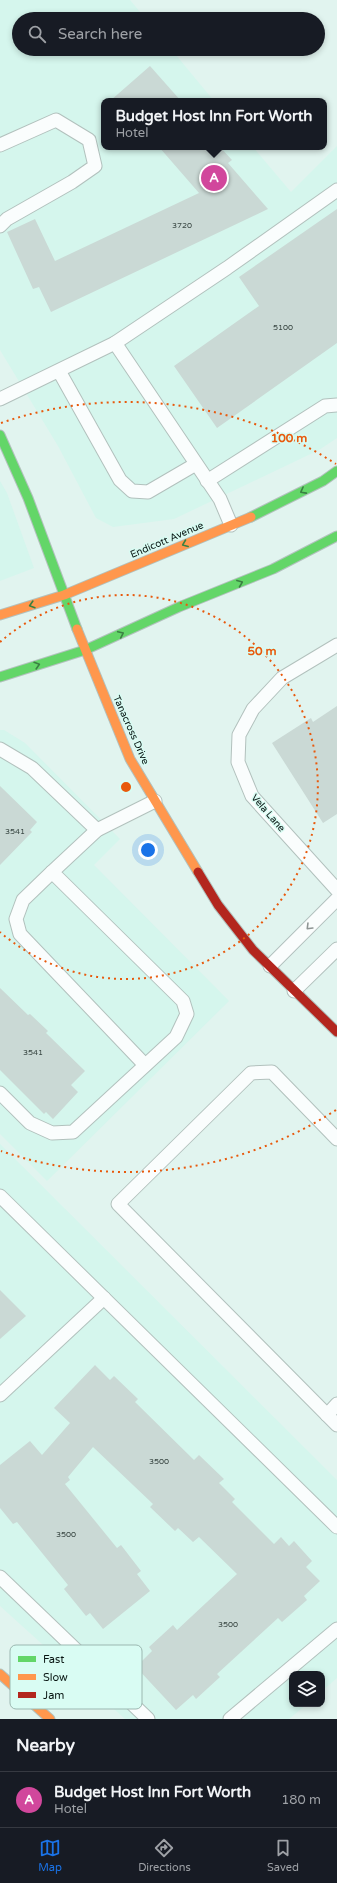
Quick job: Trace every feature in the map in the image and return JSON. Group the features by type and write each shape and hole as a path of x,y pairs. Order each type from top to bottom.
{"street":[{"name":"Tanacross Drive","path":"0,435 28,498 85,650 130,759 218,905 253,950 337,1032"},
{"name":"Endicott Avenue","path":"0,615 64,595 267,510 323,481 337,472"},
{"path":"0,677 85,650 179,607 273,570 337,536"},
{"path":"0,1674 10,1683"},
{"path":"39,1709 50,1719"}],"lane":[{"path":"0,145 56,120 89,140 95,166 72,182 7,219 0,226"},
{"path":"0,399 115,343 227,268 337,190"},
{"path":"115,343 220,499 231,525"},
{"path":"59,371 120,480 132,490 148,492 196,464"},
{"path":"207,481 325,406 337,405"},
{"name":"Vela Lane","path":"337,645 282,678 252,709 239,735 238,762 252,796 337,890"},
{"path":"0,749 32,768 97,830"},
{"path":"145,1066 20,934 16,919 23,900 97,830 155,801"},
{"path":"0,1093 30,1124 52,1134 73,1132 176,1037 187,1014 183,1002 52,872"},
{"path":"270,966 337,899"},
{"path":"294,991 337,949"},
{"path":"337,1139 272,1072 251,1072 118,1204 337,1424"},
{"path":"0,1196 337,1527"},
{"path":"0,1394 104,1298"},
{"path":"327,1415 337,1404"},
{"path":"0,1577 71,1645"},
{"path":"230,1719 337,1629"},
{"path":"138,1709 148,1719"}],"shaded area":[{"path":"0,0 130,0 140,12 12,12 12,56 177,56 212,98 101,98 101,150 256,150 291,192 337,146 337,438 319,450 174,519 113,527 96,518 58,446 0,350"},
{"path":"0,481 7,493 34,568 0,581"},
{"path":"0,730 4,730 25,743 120,839 94,865 229,1001 47,1181 0,1134"},
{"path":"0,1144 337,1480 337,1678 325,1688 325,1671 289,1671 289,1707 303,1707 289,1719 125,1719 114,1709 142,1709 142,1645 43,1645 0,1606"}],"building":[{"path":"150,66 178,98 113,98"},
{"path":"162,150 223,150 232,160 228,163 268,209 51,312 39,287 33,289 7,232 35,219 55,261 199,193"},
{"path":"337,209 337,343 217,428 174,366 259,306 239,277"},
{"path":"337,706 337,814 323,823 272,743 311,718 313,722"},
{"path":"0,786 37,822 30,830 32,832 0,865"},
{"path":"0,988 28,1015 30,1014 48,1031 46,1033 85,1071 71,1085 78,1092 53,1119 46,1112 44,1114 0,1070"},
{"path":"0,1290 26,1316 0,1339"},
{"path":"95,1365 110,1380 114,1376 138,1399 135,1402 194,1460 199,1455 224,1479 219,1483 235,1499 232,1502 274,1544 281,1537 289,1546 294,1541 312,1561 306,1567 320,1581 304,1596 307,1600 282,1622 278,1618 217,1674 220,1677 196,1699 193,1695 176,1710 142,1673 142,1661 152,1651 149,1647 173,1625 177,1630 237,1574 199,1537 193,1542 178,1528 175,1531 150,1507 153,1504 93,1447 68,1477 70,1480 65,1484 117,1548 121,1545 141,1571 137,1574 150,1591 103,1629 90,1613 86,1616 64,1589 68,1585 17,1522 13,1524 0,1508 0,1465 30,1441 42,1455 70,1423 54,1408"}],"traffic: fast":[{"path":"0,435 28,498 77,629"},
{"path":"251,517 323,481 337,471"},
{"path":"0,677 85,650 179,607 273,569 337,536"}],"traffic: slow":[{"path":"0,615 64,595 251,517"},
{"path":"77,629 130,759 198,872"},
{"path":"0,1674 10,1683"},
{"path":"39,1709 50,1719"}],"traffic: jam":[{"path":"198,872 218,905 253,950 337,1032"}],"place":[{"name":"Budget Host Inn Fort Worth","path":"214,178"}]}
